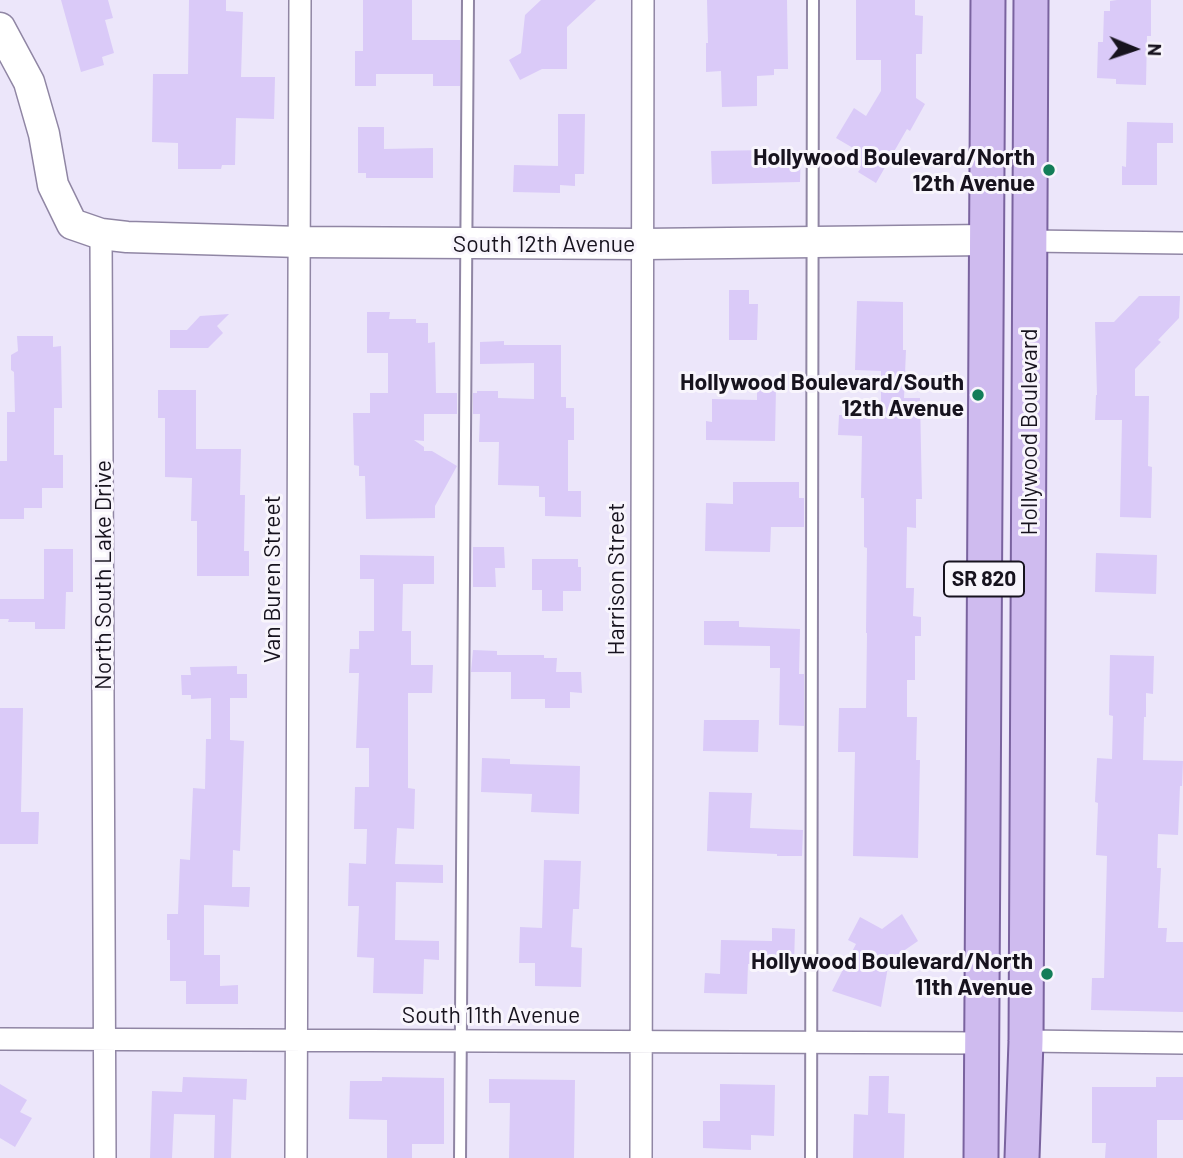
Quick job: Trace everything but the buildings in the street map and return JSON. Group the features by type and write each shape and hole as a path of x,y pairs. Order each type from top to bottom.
{"main road":[{"name":"Hollywood Boulevard","path":"981,1158 988,0"},
{"name":"Hollywood Boulevard","path":"1022,1146 1026,1041 1031,0"},
{"path":"982,906 992,955 1004,993 1026,1041"},
{"path":"981,1043 1000,1076 1022,1146"}],"street":[{"name":"Van Buren Street","path":"296,1158 300,0"},
{"name":"Harrison Street","path":"641,1158 643,0"},
{"path":"0,28 29,82 44,134 53,186 72,224 102,234"},
{"name":"South 12th Avenue","path":"102,234 300,242 643,244 987,240"},
{"name":"North South Lake Drive","path":"102,234 105,1158"},
{"path":"1029,242 1183,243"},
{"name":"South 11th Avenue","path":"0,1039 981,1043"},
{"path":"1026,1041 1183,1044"}],"lane":[{"path":"460,1158 468,0"},
{"path":"811,1158 813,0"}],"place":[{"name":"Hollywood Boulevard/North 12th Avenue","path":"1049,170"},
{"name":"Hollywood Boulevard/South 12th Avenue","path":"978,395"},
{"name":"Hollywood Boulevard/North 11th Avenue","path":"1047,974"}]}
